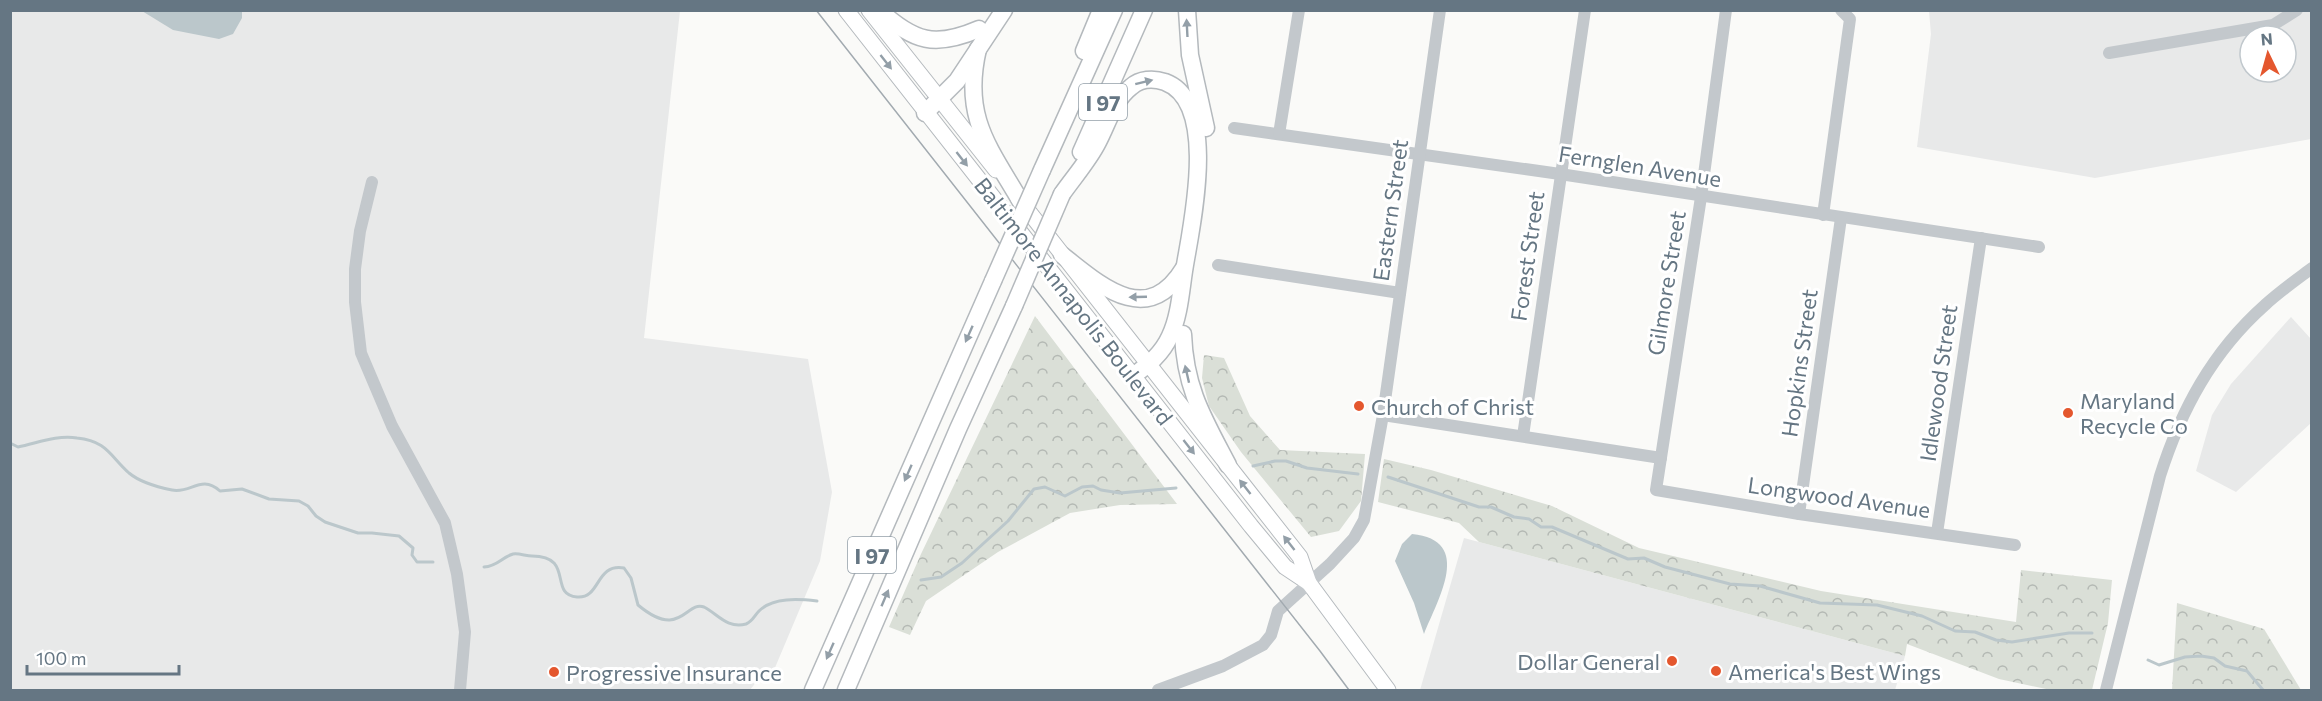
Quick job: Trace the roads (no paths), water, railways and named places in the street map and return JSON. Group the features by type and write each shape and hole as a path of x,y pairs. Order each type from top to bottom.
{"highway":[{"path":"879,10 904,31 929,40 948,40 979,29"},
{"path":"937,97 992,10"},
{"path":"923,110 957,81 1004,10"},
{"path":"1059,132 1084,49 1101,10"},
{"name":"I 97","path":"813,690 1114,10"},
{"name":"I 97","path":"846,690 958,429 1144,10"},
{"path":"1187,10 1188,42 1208,139 1210,174 1207,206 1183,334 1185,364 1192,393 1228,465"},
{"path":"978,49 972,82 975,111 987,142 1021,202"},
{"path":"1062,194 1098,143 1124,93 1133,85 1145,80 1159,80 1172,85 1182,94 1188,105 1198,154 1198,186 1173,330 1151,368"},
{"path":"1062,255 1107,290 1131,298 1148,297 1162,291 1185,267"},
{"path":"1137,380 1171,355 1183,334"}],"main road":[{"name":"Baltimore Annapolis Boulevard","path":"846,10 1285,567 1309,583"},
{"name":"Baltimore Annapolis Boulevard","path":"869,10 1299,557 1309,583 1388,690"}],"street":[{"path":"1279,134 1299,10"},
{"name":"Eastern Street","path":"1309,583 1354,538 1364,520 1383,415 1440,10"},
{"name":"Forest Street","path":"1523,436 1585,10"},
{"name":"Gilmore Street","path":"1656,490 1701,197 1726,10"},
{"path":"1823,215 1850,19 1841,10"},
{"path":"2109,53 2273,25 2297,10"},
{"name":"Fernglen Avenue","path":"1234,128 1560,174 2039,247"},
{"path":"372,182 360,231 355,269 355,302 362,353 392,426 445,523 465,632 460,690"},
{"name":"Hopkins Street","path":"1800,514 1841,218"},
{"name":"Idlewood Street","path":"1937,533 1981,238"},
{"path":"1218,265 1400,293"},
{"path":"2106,690 2160,476 2171,441 2189,401 2208,370 2264,306 2312,268"},
{"path":"1383,415 1661,458"},
{"name":"Longwood Avenue","path":"1656,490 1800,514 2015,545"},
{"path":"1158,690 1223,666 1256,650 1270,635 1278,611 1309,583"}],"waterway":[{"path":"10,443 18,447 62,438 77,438 95,442 107,450 129,473 149,484 179,490 207,484 220,491 242,489 269,499 299,501 325,522 358,533 399,536 413,548 412,555 417,562 433,562"},
{"path":"1253,466 1286,461 1307,468 1358,474"},
{"path":"1388,477 1479,507 1491,507 1514,517 1529,519 1541,527 1552,527 1628,559 1644,558 1665,567 1730,584 1760,586 1820,603 1877,605 1922,616 1955,631 1975,632 1996,640 2012,642 2069,633 2092,633"},
{"path":"921,580 941,577 962,563 1008,521 1034,489 1045,487 1065,496 1082,487 1093,486 1101,490 1120,493 1176,488"},
{"path":"484,567 493,565 513,554 545,558 553,562 557,568 564,590 569,595 577,597 590,593 608,571 624,568 631,578 638,605 664,620 673,620 698,606 704,607 728,623 739,625 748,623 759,611 771,603 794,600 817,601"},
{"path":"2148,660 2159,665 2185,657 2214,658 2225,666 2247,671 2263,690"}],"tram line":[{"path":"816,10 1349,690"}],"place":[{"name":"Church of Christ","path":"1359,406"},
{"name":"Maryland Recycle Co","path":"2068,413"},
{"name":"Dollar General","path":"1672,661"},
{"name":"America's Best Wings","path":"1716,671"},
{"name":"Progressive Insurance","path":"554,672"}]}
